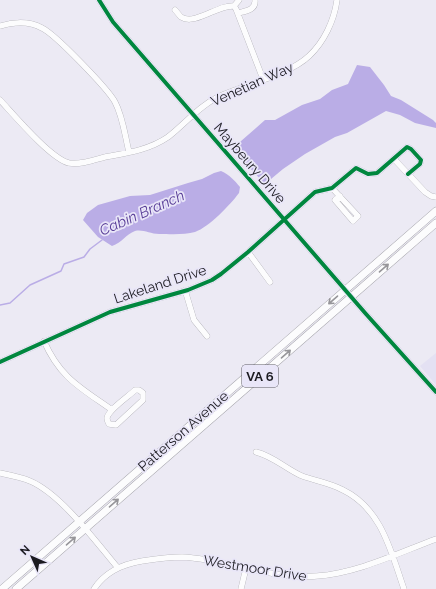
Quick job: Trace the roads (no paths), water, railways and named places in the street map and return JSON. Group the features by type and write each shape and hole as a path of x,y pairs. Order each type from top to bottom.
{"main road":[{"name":"Patterson Avenue","path":"2,589 436,211"},
{"name":"Patterson Avenue","path":"16,589 436,223"}],"street":[{"name":"Maybeury Drive","path":"99,0 113,22 436,392"},
{"path":"175,10 181,17 190,19 226,7 234,6 239,0"},
{"path":"238,13 252,8 255,5 255,0"},
{"name":"Venetian Way","path":"0,100 48,150 58,158 74,163 148,147 161,141 215,98 298,65 316,50 328,29 337,0"},
{"path":"234,6 263,79"},
{"path":"0,26 15,23 31,24 42,28 54,36 112,97 119,111 129,152"},
{"name":"Lakeland Drive","path":"0,362 110,312 212,280 222,274 248,252 315,192 332,188 355,169 360,169 368,174 378,172 407,147 411,149 421,160 421,162 408,174"},
{"path":"394,158 425,192 436,197"},
{"path":"332,188 340,196"},
{"path":"248,252 270,282"},
{"path":"184,290 194,320 207,336"},
{"path":"44,341 56,365 66,376 112,410"},
{"path":"135,390 139,390 143,393 143,400 116,425 111,425 107,420 108,415 112,410 135,390"},
{"path":"256,452 267,455 303,476 343,490 356,498 370,510 378,522 386,539 404,589"},
{"path":"0,474 30,481 50,492 79,522 118,568"},
{"name":"Westmoor Drive","path":"94,589 107,574 118,568 137,562 154,559 181,557 286,575 315,576 348,571 436,539"},
{"path":"241,589 246,568"}],"water":[{"path":"357,65 370,67 391,96 401,100 433,120 436,123 436,128 415,123 400,115 386,111 305,154 265,184 247,165 242,155 233,148 265,120 275,120 302,105 320,99 332,90 348,84"},
{"path":"221,171 234,180 240,187 239,193 213,221 195,232 182,234 159,234 135,231 119,243 112,246 98,237 83,220 87,213 98,205 130,196 150,195 202,179"}],"waterway":[{"name":"Cabin Branch","path":"0,305 10,303 30,285 61,271 64,264 84,257 90,249 102,240"}]}
